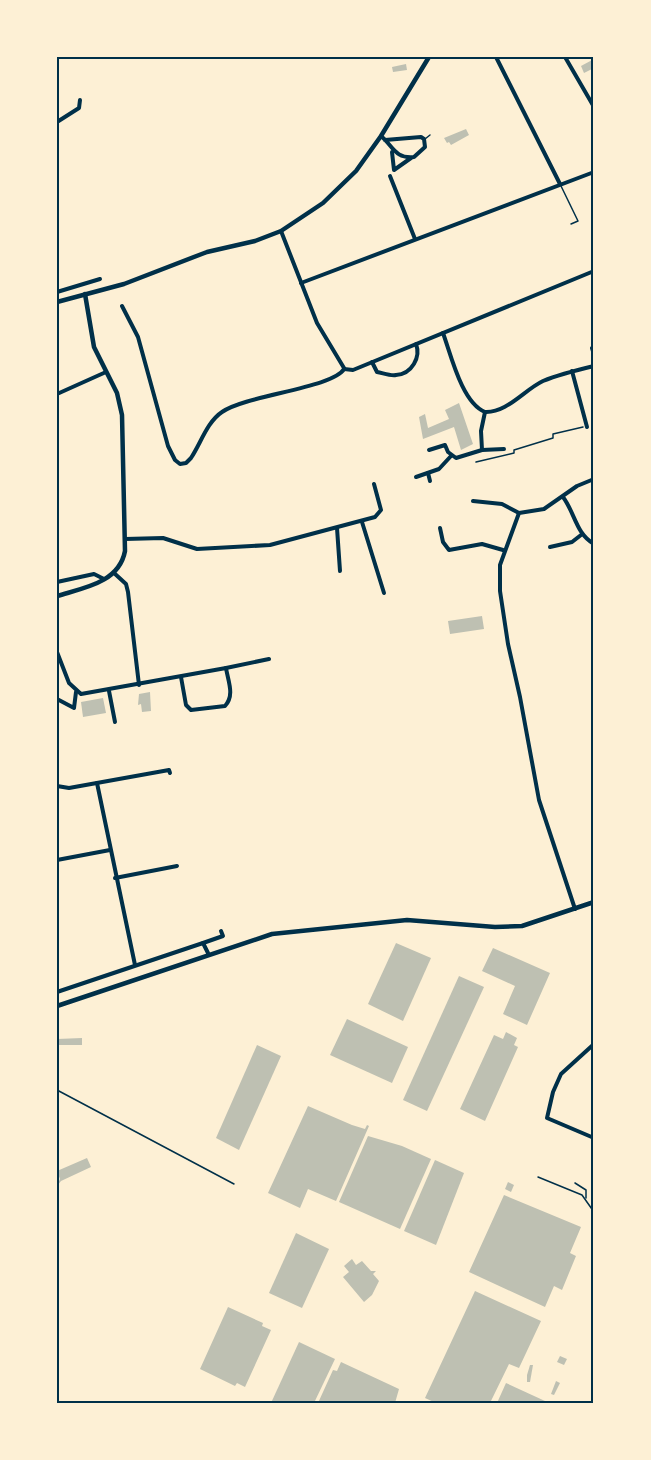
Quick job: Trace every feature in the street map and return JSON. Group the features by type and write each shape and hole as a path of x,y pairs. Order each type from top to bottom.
{"street":[{"path":"57,302 143,278 207,252 268,237 281,231 335,193 366,159 383,138 429,57"},
{"path":"496,57 560,184"},
{"path":"566,57 594,105"},
{"path":"57,122 79,108 80,100"},
{"path":"383,138 424,139 424,150 394,170 392,151 383,138"},
{"path":"392,151 411,158"},
{"path":"302,283 594,172"},
{"path":"390,176 415,239"},
{"path":"281,231 321,331 344,369"},
{"path":"122,306 138,337 168,446 175,460 180,464 186,463 191,458 211,423 222,412 244,403 332,378 344,369 353,370 594,271"},
{"path":"57,292 100,279"},
{"path":"57,596 105,579 114,573 124,556 122,415 117,393 91,336 85,294"},
{"path":"443,333 470,399 477,408 486,412 499,411 534,386 572,371 594,366"},
{"path":"372,362 377,372 396,376 409,371 418,358 416,344"},
{"path":"592,348 594,355"},
{"path":"572,371 587,427"},
{"path":"57,394 106,372"},
{"path":"482,450 481,431 486,412"},
{"path":"429,450 445,445 451,456 456,458 482,450 504,449"},
{"path":"416,477 439,469 451,456"},
{"path":"428,473 430,481"},
{"path":"473,501 502,504 519,513 544,509 577,486 594,479"},
{"path":"125,539 162,538 197,549 270,545 375,517 381,510 374,484"},
{"path":"57,495 57,505"},
{"path":"563,497 576,517 581,535 594,544"},
{"path":"519,513 503,550 499,576 505,626 539,800 576,909"},
{"path":"362,522 384,593"},
{"path":"337,528 340,571"},
{"path":"440,528 442,542 449,550 482,544 503,550"},
{"path":"550,547 572,542 581,535"},
{"path":"114,573 126,584 128,592 139,685"},
{"path":"57,582 94,574 105,579"},
{"path":"57,652 69,683 76,692 86,694 269,659"},
{"path":"181,677 189,709 194,711 225,706 231,693 226,668"},
{"path":"109,691 115,722"},
{"path":"57,699 74,708 76,692"},
{"path":"57,786 69,788 170,769"},
{"path":"97,783 135,965"},
{"path":"57,860 110,850"},
{"path":"115,878 177,866"},
{"path":"57,1006 208,953 272,934 407,920 506,927 541,922 594,902"},
{"path":"57,992 223,936 221,931"},
{"path":"203,943 208,953"},
{"path":"594,1044 561,1074 553,1092 552,1107 547,1118 594,1138"}],"lane":[{"path":"424,139 430,135"},
{"path":"560,184 579,221 571,224"},
{"path":"57,1090 234,1184"},
{"path":"538,1177 586,1199"},
{"path":"575,1183 586,1190 586,1199 594,1212"}],"path":[{"path":"476,462 541,443 554,438 553,434 587,427"}],"building":[{"path":"594,59 594,68 584,73 581,66"},
{"path":"406,64 407,70 393,72 392,67"},
{"path":"466,129 469,135 451,145 444,138"},
{"path":"459,403 473,444 461,450 454,427 423,439 419,417 425,414 428,428 449,419 445,410"},
{"path":"482,616 484,629 450,634 448,621"},
{"path":"150,692 151,711 142,712 141,704 138,705 139,694"},
{"path":"103,698 106,713 83,717 81,702"},
{"path":"396,943 431,958 403,1021 368,1004"},
{"path":"493,948 550,973 527,1025 503,1014 515,986 482,971"},
{"path":"459,976 484,987 427,1111 403,1100"},
{"path":"347,1019 408,1047 392,1083 330,1055"},
{"path":"506,1032 517,1038 514,1045 518,1047 485,1121 460,1109 494,1035 503,1039"},
{"path":"82,1038 82,1045 57,1045 57,1039"},
{"path":"257,1045 281,1056 239,1150 216,1138"},
{"path":"308,1106 352,1125 365,1129 367,1125 369,1126 336,1201 308,1189 300,1208 268,1193"},
{"path":"368,1136 402,1146 431,1159 400,1229 339,1202"},
{"path":"87,1158 91,1167 61,1181 57,1186 60,1179 57,1171"},
{"path":"435,1160 464,1173 436,1245 404,1231"},
{"path":"508,1182 514,1185 511,1192 505,1189"},
{"path":"504,1195 581,1227 570,1253 576,1256 562,1290 554,1286 545,1307 469,1272"},
{"path":"296,1233 329,1249 302,1308 269,1293"},
{"path":"352,1259 356,1265 362,1261 371,1271 376,1271 373,1274 379,1281 372,1295 364,1302 343,1277 349,1272 344,1266"},
{"path":"475,1291 541,1321 519,1368 509,1364 490,1403 436,1403 425,1398"},
{"path":"228,1307 263,1323 262,1326 271,1330 245,1387 237,1383 235,1386 200,1369"},
{"path":"299,1342 335,1359 314,1403 271,1403"},
{"path":"560,1356 567,1359 564,1365 557,1362"},
{"path":"341,1362 399,1389 395,1403 318,1403 333,1370 337,1371"},
{"path":"530,1365 533,1365 530,1382 527,1382 527,1375"},
{"path":"556,1381 560,1383 554,1395 551,1394"},
{"path":"506,1383 545,1401 544,1403 497,1403"}]}
